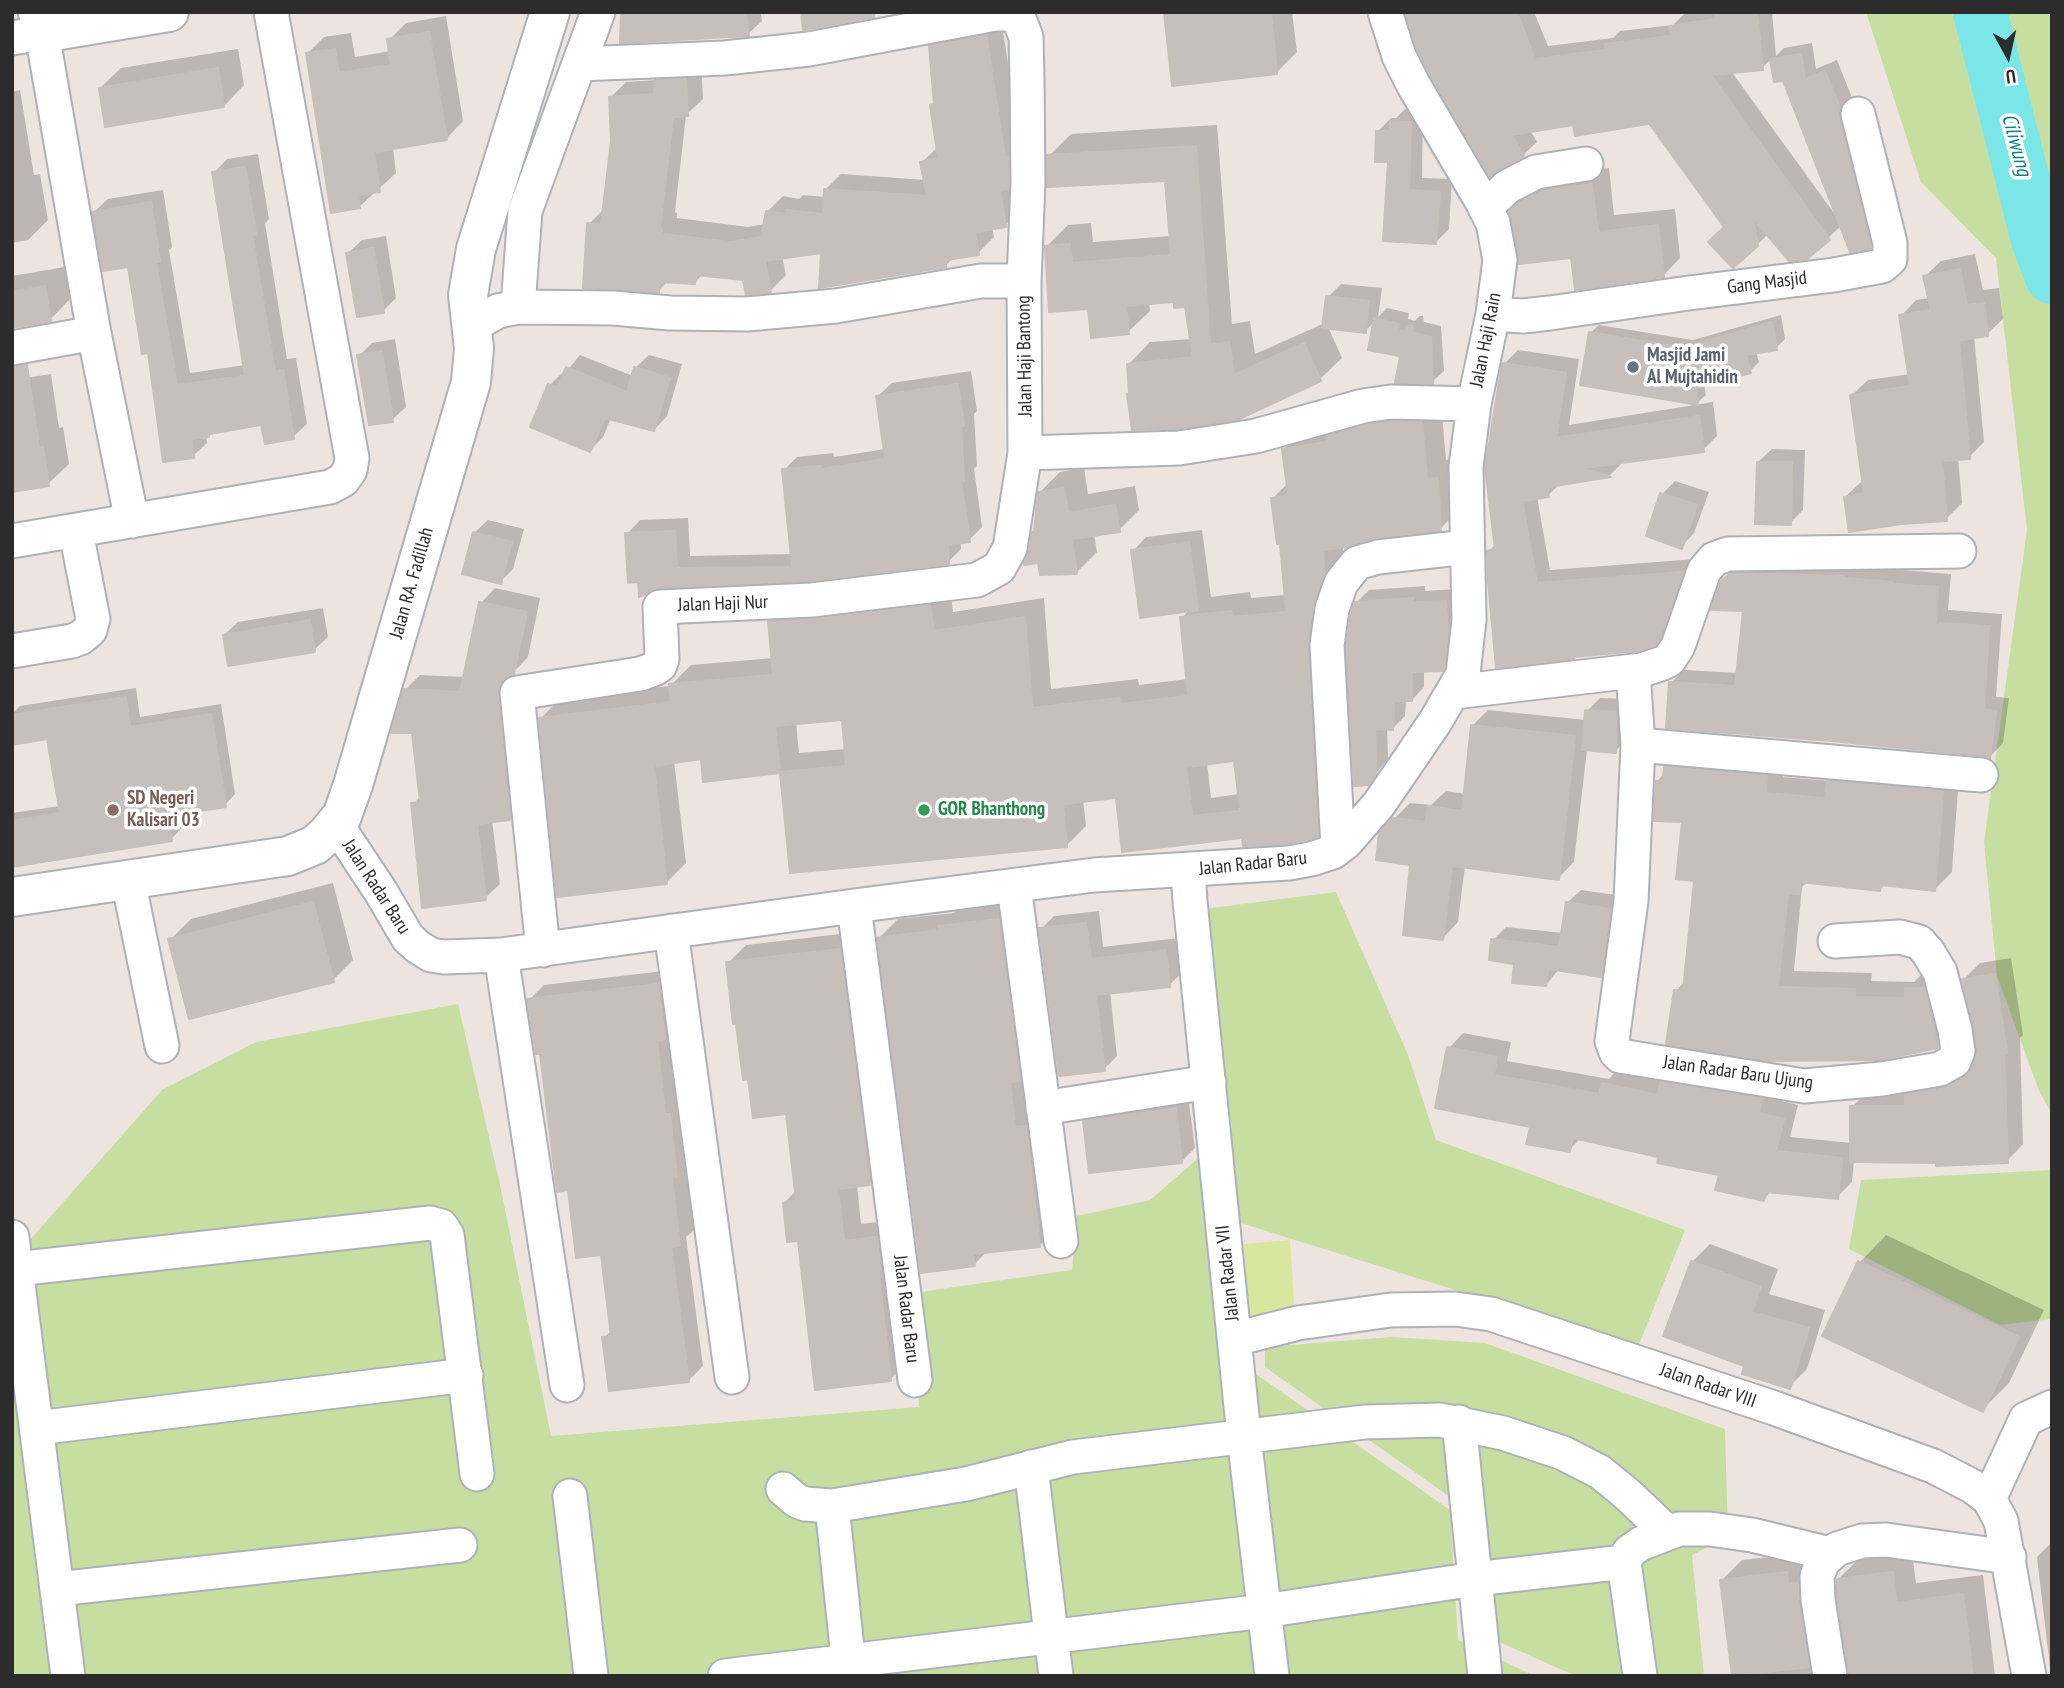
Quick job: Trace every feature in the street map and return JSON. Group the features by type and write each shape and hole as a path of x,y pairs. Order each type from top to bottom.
{"main road":[{"path":"31,28 169,12"},
{"name":"Jalan RA. Fadillah","path":"12,897 288,856 315,845 342,816 471,382 474,359 468,295 476,249 550,12"}],"street":[{"path":"12,541 330,487 343,480 352,464 271,12"},
{"path":"518,307 525,211 533,183 598,12"},
{"name":"Jalan Haji Rain","path":"1385,12 1399,56 1413,84 1493,223 1500,260 1493,314 1474,404 1466,467 1469,586 1467,644 1463,674 1454,692"},
{"path":"579,64 712,59 809,49 995,15 1014,16 1021,23 1026,37 1028,182 1024,281"},
{"path":"31,28 132,521"},
{"name":"Gang Masjid","path":"1493,314 1523,316 1550,313 1882,266 1890,259 1889,243 1857,114"},
{"path":"1485,208 1507,187 1536,172 1586,164"},
{"name":"Jalan Haji Bantong","path":"472,326 498,311 518,307 747,314 836,306 981,281 1024,281 1026,453"},
{"path":"12,348 94,333"},
{"path":"1026,453 1179,448 1255,436 1363,406 1391,402 1474,404"},
{"name":"Jalan Haji Nur","path":"543,950 517,693 640,674 654,669 660,665 662,659 660,607 812,600 977,580 999,568 1010,548 1026,453"},
{"path":"12,651 72,641 90,630 93,619 76,532"},
{"path":"1338,848 1327,645 1332,609 1341,583 1357,564 1378,557 1467,547"},
{"path":"1454,692 1633,671 1655,667 1669,660 1674,654 1704,571 1714,559 1728,554 1959,551"},
{"name":"Jalan Radar Baru Ujung","path":"1633,671 1639,745 1631,901 1612,1041 1616,1052 1620,1056 1804,1086 1882,1079 1940,1069 1954,1061 1958,1051 1955,1030 1940,972 1919,942 1900,937 1835,941"},
{"name":"Jalan Radar Baru","path":"336,824 408,938 431,954 444,957 501,956 1105,874 1289,863 1333,852 1359,828 1379,804 1454,692"},
{"path":"1639,745 1981,775"},
{"name":"Jalan Radar VII","path":"1188,871 1244,1436 1272,1676"},
{"path":"128,880 162,1046"},
{"path":"1014,886 1061,1241"},
{"name":"Jalan Radar Baru","path":"854,906 915,1380"},
{"path":"671,931 732,1377"},
{"path":"501,956 566,1385"},
{"path":"1043,1108 1209,1082"},
{"path":"68,1676 14,1253 430,1223 438,1225 447,1235 477,1474"},
{"name":"Jalan Radar VIII","path":"1235,1339 1297,1323 1391,1310 1455,1309 1491,1314 1890,1449 1954,1476 1989,1499"},
{"path":"37,1428 466,1375"},
{"path":"2029,1676 2001,1521 1989,1499 2026,1419 2052,1406"},
{"path":"783,1489 797,1501 832,1506 966,1484 1073,1457 1389,1420 1440,1420 1459,1422 1534,1442 1563,1453 1600,1472 1667,1532"},
{"path":"1459,1422 1485,1676"},
{"path":"1031,1467 1056,1676"},
{"path":"570,1496 591,1676"},
{"path":"832,1506 849,1668"},
{"path":"1640,1676 1625,1562 1629,1552 1640,1544 1667,1532 1691,1528 1710,1529 1780,1541 1830,1554"},
{"path":"1830,1676 1817,1586 1819,1567 1837,1549 1862,1541 1886,1540 2009,1557"},
{"path":"57,1589 460,1545"},
{"path":"724,1676 849,1668 1051,1636 1264,1611 1475,1579 1625,1562"}],"green space":[{"path":"1866,12 2052,12 2052,1114 2039,1091 1997,976 1984,842 2027,530 1996,258 1921,182"},
{"path":"1336,892 1408,1055 1436,1140 1685,1230 1638,1347 1231,1220 1246,1367 1450,1510 1458,1640 1535,1676 12,1676 12,1282 29,1241 162,1090 256,1042 458,1004 499,1180 551,1436 919,1407 913,1293 1072,1270 1077,1216 1150,1200 1232,1129 1204,909"},
{"path":"2052,1170 2052,1319 2000,1325 1849,1249 1861,1180"},
{"path":"1290,1240 1295,1318 1249,1322 1244,1244"},
{"path":"1392,1337 1485,1343 1725,1429 1728,1537 1692,1555 1704,1676 1576,1676 1474,1631 1463,1506 1265,1367 1265,1347"}],"building":[{"path":"621,12 746,12 749,36 620,43"},
{"path":"801,12 874,12 874,17 803,30"},
{"path":"1164,12 1271,12 1277,74 1172,86"},
{"path":"1405,12 1517,12 1535,59 1605,50 1605,44 1671,36 1669,26 1716,19 1716,12 1757,12 1763,70 1711,75 1830,240 1807,259 1789,261 1753,218 1758,246 1733,268 1708,242 1724,227 1648,122 1575,136 1573,125 1512,135 1524,156 1490,177 1430,75 1417,49"},
{"path":"429,32 447,140 374,152 380,192 358,195 360,208 331,213 306,53 335,49 339,73 391,65 387,39"},
{"path":"986,35 1005,157 1009,157 1009,182 1008,189 1000,190 1006,227 975,232 979,255 946,260 946,267 819,288 821,253 765,261 771,293 746,295 743,280 696,275 695,284 659,282 659,293 583,288 587,223 601,224 611,141 609,97 654,94 655,80 686,79 688,116 673,117 660,228 662,234 731,242 761,237 766,211 823,214 824,189 927,196 920,162 938,158 930,105 934,104 929,46"},
{"path":"1801,54 1805,79 1825,71 1840,108 1839,119 1871,249 1850,252 1783,81 1774,82 1770,59"},
{"path":"218,68 224,107 105,127 99,88"},
{"path":"1390,121 1411,122 1409,190 1440,192 1436,244 1383,241 1388,162 1375,162 1376,131 1390,131"},
{"path":"1196,146 1210,345 1229,342 1234,375 1304,343 1321,381 1237,420 1177,429 1132,430 1127,394 1127,364 1193,357 1185,307 1174,308 1174,302 1126,306 1129,334 1091,338 1088,309 1049,312 1045,246 1070,244 1072,263 1171,255 1165,181 1047,187 1047,155"},
{"path":"245,167 256,234 252,235 275,372 283,370 294,439 265,444 261,425 209,434 209,437 192,439 194,458 163,462 148,353 142,354 128,267 103,271 92,212 151,202 160,262 156,262 177,385 245,376 212,172"},
{"path":"1592,184 1598,232 1658,225 1664,277 1575,290 1571,258 1519,264 1509,212 1518,203 1542,191"},
{"path":"373,248 384,313 357,317 346,253"},
{"path":"1960,269 1967,305 1984,303 1988,336 1959,340 1970,459 1942,461 1947,521 1901,524 1849,532 1844,497 1864,493 1850,395 1910,386 1899,315 1931,310 1923,276"},
{"path":"45,286 51,321 12,328 12,292"},
{"path":"1326,296 1369,301 1366,333 1322,328"},
{"path":"1374,318 1399,324 1398,330 1405,332 1407,326 1412,326 1413,333 1431,337 1433,384 1395,383 1400,356 1368,350"},
{"path":"1772,322 1777,350 1746,355 1751,373 1696,388 1698,405 1580,385 1589,332 1683,348"},
{"path":"382,351 393,422 369,425 357,355"},
{"path":"1502,363 1566,373 1556,438 1699,416 1704,452 1584,468 1611,477 1548,487 1549,497 1522,501 1537,583 1683,572 1661,638 1656,645 1638,651 1496,668 1487,551 1495,549 1485,468"},
{"path":"27,365 39,447 43,447 49,486 12,492 12,367"},
{"path":"566,367 627,392 634,367 670,378 654,431 605,418 590,452 530,427 548,384 557,388"},
{"path":"958,384 964,426 961,426 964,481 961,481 970,542 948,545 949,564 810,581 659,588 639,597 638,582 628,583 625,533 675,531 677,568 792,567 782,469 821,466 821,469 885,459 876,396"},
{"path":"1392,421 1422,422 1427,479 1438,478 1441,531 1376,538 1348,547 1323,550 1324,574 1313,606 1308,646 1318,837 1287,844 1243,847 1242,838 1122,852 1116,798 1063,804 1067,847 790,873 780,773 703,782 701,759 654,766 667,884 557,897 539,718 671,702 669,684 773,675 768,621 814,619 930,605 934,631 1025,617 1032,708 1119,698 1120,704 1188,696 1180,617 1231,611 1232,617 1286,612 1280,544 1277,544 1271,498 1288,495 1282,449 1327,442 1327,436","holes":["842,720 846,766 780,772 775,726","1234,761 1240,811 1192,816 1186,767"]},
{"path":"1757,462 1792,462 1791,525 1755,524"},
{"path":"1064,488 1068,513 1115,505 1120,532 1072,539 1077,574 1040,575 1038,563 1024,565 1034,532 1038,492"},
{"path":"1660,493 1697,505 1682,549 1646,536"},
{"path":"473,532 512,542 501,584 462,574"},
{"path":"1189,542 1198,610 1140,618 1131,550"},
{"path":"1731,573 1844,576 1892,584 1938,587 1936,623 1989,626 1984,709 1996,711 1990,759 1983,756 1831,741 1666,728 1669,682 1735,686 1743,611 1711,610 1721,581"},
{"path":"1413,598 1413,602 1446,601 1448,634 1444,668 1443,671 1412,672 1412,701 1394,701 1393,730 1375,729 1376,774 1369,785 1354,786 1346,646 1351,614 1355,602"},
{"path":"479,602 527,612 514,674 505,678 498,694 510,820 477,824 486,900 422,908 411,803 420,802 412,733 391,733 404,689 460,692"},
{"path":"310,620 315,652 228,666 223,635"},
{"path":"126,697 130,727 211,714 226,807 168,816 172,841 12,867 12,821 60,813 47,739 12,745 12,715"},
{"path":"1585,710 1616,712 1616,753 1582,750"},
{"path":"1471,725 1575,736 1559,880 1452,866 1443,940 1403,935 1410,865 1376,860 1379,833 1393,818 1426,822 1428,806 1462,811"},
{"path":"1664,767 1767,776 1766,793 1825,798 1827,781 1943,791 1935,891 1881,885 1880,891 1800,882 1799,894 1788,893 1778,987 1855,989 1855,997 1905,998 1905,988 1924,988 1938,1048 1880,1060 1768,1061 1666,1044 1674,990 1683,991 1694,881 1676,879 1682,822 1654,821 1656,781 1663,781"},
{"path":"313,902 334,982 189,1019 168,939"},
{"path":"1566,902 1610,909 1601,977 1548,969 1546,986 1512,983 1514,964 1489,960 1491,939 1559,947"},
{"path":"999,919 1020,1081 1010,1082 1015,1127 1026,1126 1040,1247 973,1254 975,1266 921,1273 877,938 939,930 938,926"},
{"path":"1086,923 1091,959 1166,950 1170,987 1096,995 1105,1071 1059,1076 1039,928"},
{"path":"840,949 870,1185 838,1189 844,1241 877,1237 891,1381 815,1390 798,1241 787,1242 783,1203 796,1201 786,1114 753,1118 748,1079 743,1080 736,1024 733,1024 726,962"},
{"path":"1995,974 2007,1053 2004,1053 2008,1163 1936,1166 1936,1163 1850,1162 1850,1106 1905,1106 1905,1095 1949,1086 1964,1078 1971,1069 1977,1048 1962,979"},
{"path":"658,984 665,1039 657,1040 665,1114 670,1114 677,1177 672,1178 680,1246 671,1247 689,1382 609,1391 602,1337 611,1336 601,1255 576,1258 568,1190 557,1192 540,1054 536,1054 527,999"},
{"path":"1447,1047 1497,1057 1494,1075 1599,1094 1602,1083 1658,1095 1660,1082 1762,1099 1759,1113 1784,1119 1776,1151 1842,1158 1838,1199 1766,1192 1764,1201 1715,1190 1719,1175 1657,1163 1658,1157 1573,1138 1570,1152 1526,1144 1530,1127 1435,1108"},
{"path":"1176,1108 1182,1163 1089,1173 1083,1121"},
{"path":"1691,1261 1761,1287 1752,1312 1809,1328 1790,1389 1742,1374 1744,1366 1663,1336"},
{"path":"1858,1261 2019,1337 1983,1412 1822,1336"},
{"path":"1787,1572 1788,1584 1798,1583 1809,1667 1732,1676 1720,1580"},
{"path":"1893,1572 1896,1603 1963,1594 1973,1676 1849,1676 1837,1598 1837,1579"}],"waterway":[{"name":"Ciliwung","path":"1980,12 2038,240 2052,277"}],"place":[{"name":"Masjid Jami Al Mujtahidin","path":"1633,367"},
{"name":"SD Negeri Kalisari 03","path":"113,810"},
{"name":"GOR Bhanthong","path":"924,810"}]}
